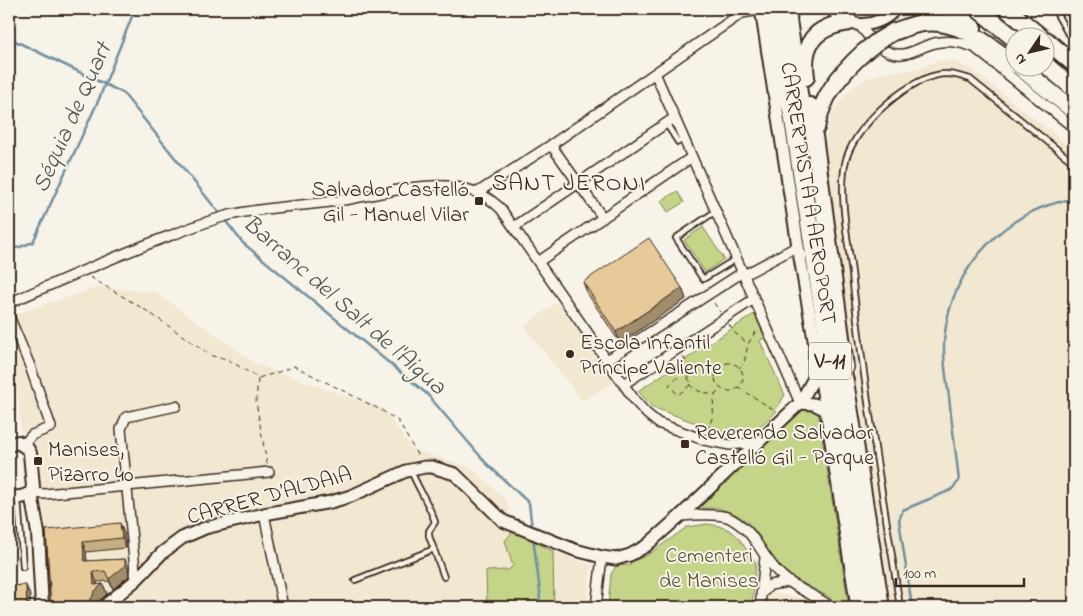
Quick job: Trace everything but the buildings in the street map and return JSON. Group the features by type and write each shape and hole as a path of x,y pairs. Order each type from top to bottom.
{"highway":[{"path":"782,9 781,22 792,100 792,114"},
{"path":"789,9 788,20 809,133"},
{"path":"950,9 1006,56"},
{"path":"978,9 1006,32"},
{"path":"1007,9 1030,28"},
{"path":"766,10 792,114"},
{"path":"809,133 824,100 835,82 864,52 893,32 923,23 953,25 984,42 1006,57"},
{"path":"809,133 804,64 805,54 812,38 820,32 830,26 854,24"},
{"path":"1056,49 1074,64"},
{"path":"1056,74 1074,89"},
{"path":"1033,78 1074,111"},
{"name":"V-11","path":"792,114 869,607"},
{"name":"V-11","path":"809,133 840,363 845,381 881,607"}],"main road":[{"path":"9,445 18,442 24,444 30,453 31,492 38,533 42,607"},
{"path":"13,496 25,496 31,492"}],"street":[{"path":"832,9 834,13 854,24 882,49 894,54 912,53 939,42 961,42 974,47 1074,128"},
{"path":"854,24 870,24 881,21 895,9"},
{"path":"478,192 655,74 743,11 766,10"},
{"name":"CARRER PISTA A AEROPORT","path":"766,10 798,246 857,607"},
{"path":"881,21 879,37 882,49"},
{"path":"655,74 800,403 814,404 826,410"},
{"path":"514,227 674,118"},
{"path":"551,145 603,218"},
{"path":"538,262 692,157"},
{"path":"9,303 84,270 230,215 278,207 337,202 435,185 455,186 478,192 491,199 501,208 647,414 658,423 704,440 730,445 759,442"},
{"path":"607,360 743,273 798,246"},
{"path":"624,384 754,299"},
{"path":"9,316 30,366 51,427 32,435 24,444"},
{"name":"CARRER D’ALDAIA","path":"103,607 136,580 162,553 182,538 205,528 264,514 331,502 351,496 411,469 425,467 432,467 455,474 503,521 574,550 602,558 616,559 630,555 646,546 680,516 800,403 814,378 815,348"},
{"path":"136,580 121,429 126,417 176,406"},
{"path":"31,492 45,494 269,472"},
{"path":"264,514 283,607"},
{"path":"680,516 727,517 749,532 765,557 788,582 822,600 831,607"},
{"path":"760,607 765,557"},
{"path":"596,607 602,558"},
{"path":"761,594 770,585 788,582"}],"lane":[{"path":"1054,9 1067,32 1074,38"},
{"path":"900,607 859,347 843,190 845,163 856,137 880,110 904,89 936,75 952,74 970,79 1074,163"},
{"path":"666,123 678,142 684,140"},
{"path":"716,211 676,238 703,279 737,259"},
{"path":"411,469 419,489 432,512 435,522 428,536 444,578"},
{"path":"13,496 23,567"},
{"path":"355,580 434,549"}],"path":[{"path":"84,270 90,278 147,311 212,356 227,359 258,378 294,366 381,410 398,421 425,467"},
{"path":"739,368 744,363 748,344 758,327 765,322"},
{"path":"731,364 739,368 742,376 738,387 729,391 717,385 715,376 718,368 722,365 731,364"},
{"path":"688,378 695,368"},
{"path":"683,373 692,383 690,385 678,395 669,385 683,373"},
{"path":"258,378 256,402 269,472"},
{"path":"690,385 703,393 715,394"},
{"path":"738,387 785,418"},
{"path":"704,440 713,416 712,404 715,394 720,388"}],"shaded area":[{"path":"936,61 954,61 974,71 1074,150 1074,607 892,607 834,241 825,141 832,113 844,96 857,84 882,73 918,69"},
{"path":"98,287 155,292 258,365 383,409 412,449 472,468 506,500 518,540 517,607 36,607 11,316"},
{"name":"Escola Infantil Príncipe Valiente","path":"557,302 616,381 582,401 524,326"},
{"path":"553,551 591,565 587,607 554,607"},
{"path":"766,592 853,607 763,607"}],"green space":[{"path":"677,191 684,202 668,212 661,201"},
{"path":"703,227 724,259 705,272 684,240"},
{"path":"754,314 765,337 760,341 785,395 773,415 760,426 745,432 744,430 726,432 652,407 638,391"},
{"path":"804,408 818,411 849,607 840,607 829,597 793,578 766,551 760,537 749,523 737,515 718,508 698,508"},
{"name":"Cementeri de Manises","path":"708,524 719,526 733,533 756,562 752,607 608,607 611,574 616,566 631,565 630,562 648,555 687,527"},
{"path":"513,531 553,551 554,607 487,607 486,571 508,570 513,566 505,541"}],"waterway":[{"name":"Séquia de Quart","path":"9,249 33,242 99,99 135,9"},
{"name":"Barranc del Salt de l'Aigua","path":"9,38 123,93 220,214"},
{"path":"912,607 899,520 903,510 951,490 959,481 944,348 950,307 972,263 988,244 1006,228 1027,215 1050,205 1074,199"},
{"name":"Barranc del Salt de l'Aigua","path":"224,219 243,243 427,394 487,464 529,503 532,529"},
{"name":"Barranc del Salt de l'Aigua","path":"533,537 540,592 539,607"}],"place":[{"name":"Salvador Castelló Gil - Manuel Vilar","path":"479,201"},
{"name":"Escola Infantil Príncipe Valiente","path":"570,354"},
{"name":"Reverendo Salvador Castelló Gil - Parque","path":"685,444"},
{"name":"Manises, Pizarro 40","path":"38,461"}],"district":[{"name":"SANT JERONI","path":"569,182"}]}
